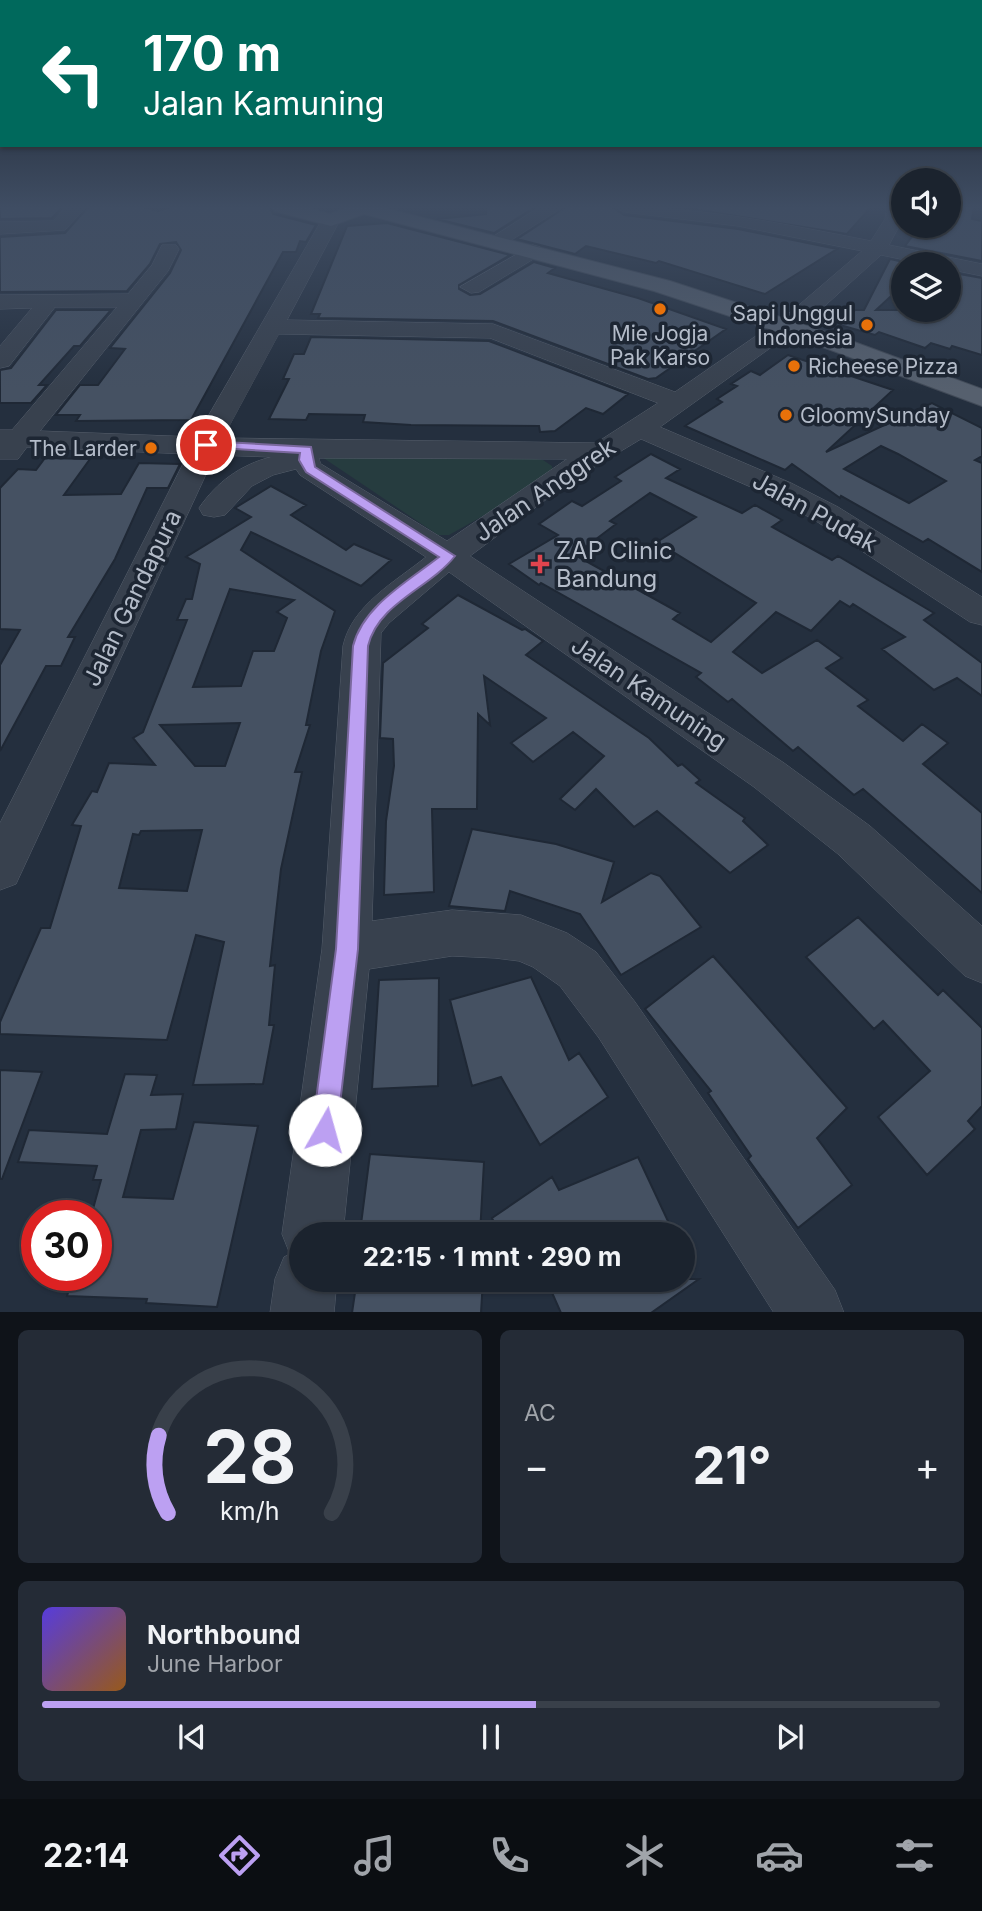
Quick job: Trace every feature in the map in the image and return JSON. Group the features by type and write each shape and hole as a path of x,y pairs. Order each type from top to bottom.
{"main road":[{"path":"604,268 784,326 982,398"}],"street":[{"path":"0,463 10,438 160,268"},
{"name":"Jalan Gandapura","path":"0,869 206,445 272,327 313,268"},
{"path":"471,288 493,268"},
{"name":"Jalan Anggrek","path":"313,1222 347,949 360,646 364,631 377,614 448,556 561,475 678,402 784,326 853,268"},
{"path":"5,304 132,300"},
{"path":"0,361 49,301"},
{"path":"272,327 493,331 678,402"},
{"name":"Jalan Pudak","path":"640,428 771,484 827,514 982,613"},
{"path":"10,438 206,445 306,455 598,451"},
{"path":"534,451 556,463 561,475"},
{"path":"215,508 229,489 243,478 272,464 306,455"},
{"name":"Jalan Kamuning","path":"306,455 310,469 448,556 769,775 854,840 982,959"},
{"path":"347,949 452,933 495,935 531,942 550,950 578,969 617,1020 812,1312"},
{"path":"302,1312 304,1292"}],"green space":[{"path":"322,457 530,458 543,460 552,466 554,476 449,535 438,535"}],"building":[{"path":"0,268 146,268 127,291 0,292"},
{"path":"172,268 274,268 191,420 76,421 80,415 56,415 80,385 98,385 125,349 110,348"},
{"path":"330,268 488,268 459,285 459,289 470,295 480,294 523,268 555,268 548,273 638,298 726,329 656,378 648,379 493,321 318,318 320,314 311,314"},
{"path":"682,268 806,268 765,294"},
{"path":"885,268 891,268 891,296 876,310 891,310 891,322 961,322 961,274 982,278 982,355 931,343 925,348 879,332 875,335 840,325 855,310 864,310"},
{"path":"56,310 111,310 80,346 74,346 39,385 47,385 31,403 0,403 0,370 11,368"},
{"path":"311,337 489,341 628,394 603,414 586,408 555,431 540,432 539,426 363,422 365,415 309,414 306,420 269,419 289,379 283,379 294,354 304,354"},
{"path":"788,355 893,390 826,452 932,403 982,428 982,456 975,460 982,463 982,572 928,539 923,542 841,496 840,498 792,464 785,470 685,426 722,402 717,399 737,386 731,384 751,371 760,375","holes":["881,446 946,481 909,503 844,469"]},
{"path":"651,454 680,469 666,478 742,513 755,505 782,520 772,527 832,560 838,556 934,613 924,620 982,663 982,696 957,678 934,690 882,649 905,637 853,604 850,607 840,601 811,631 776,612 733,652 762,673 817,640 842,658 826,668 868,700 858,706 903,741 922,724 948,743 923,764 982,813 982,893 863,789 854,795 798,747 793,751 732,699 728,702 696,677 701,673 541,583 539,585 509,564 558,535 539,524 572,501 582,506 621,481 615,477","holes":["650,493 696,517 657,542 756,603 711,642 673,619 680,613 575,555 616,524 610,521"]},
{"path":"45,458 90,459 64,495 121,494 139,463 180,464 168,488 147,488 115,559 68,637 75,637 61,666 46,666 0,751 0,665 20,630 0,629 0,488 18,469 36,470"},
{"path":"271,486 306,505 291,515 346,550 354,544 391,560 361,586 251,532 241,550 335,611 321,651 306,725 310,725 295,772 302,772 281,869 270,966 275,965 269,1025 274,1025 263,1084 193,1085 224,942 196,935 167,1040 0,1034 0,1022 41,928 50,928 81,826 72,825 92,791 97,792 109,763 155,765 133,738 143,732 187,620 177,620 186,599 192,599 200,564 186,557 251,517 235,508","holes":["230,589 294,600 277,612 287,618 274,651 253,651 241,686 193,687","240,723 225,766 195,766 160,725","202,830 187,891 119,888 133,834 139,835 141,831"]},
{"path":"458,595 543,641 526,655 649,738 678,766 682,764 700,780 696,783 745,818 743,821 768,845 730,873 657,811 634,827 596,789 575,810 560,799 604,756 573,732 533,762 511,743 546,718 484,676 490,725 478,714 477,809 432,809 434,892 384,895 386,821 394,766 393,739 380,738 383,663 428,628 422,624"},
{"path":"472,829 556,844 614,862 602,902 651,873 660,876 701,927 621,975 580,914 510,891 505,911 449,906"},
{"path":"858,917 938,995 943,990 982,1028 982,1106 968,1121 975,1129 927,1175 878,1117 930,1071 883,1021 874,1029 806,957"},
{"path":"713,956 847,1108 817,1138 852,1185 798,1228 748,1159 751,1156 708,1093 711,1091 645,1009"},
{"path":"531,977 569,1060 579,1053 608,1097 540,1145 501,1077 472,1086 450,1000"},
{"path":"439,978 438,1086 372,1089 379,980"},
{"path":"0,1070 42,1072 2,1179 0,1179"},
{"path":"125,1074 157,1075 151,1095 183,1094 176,1129 141,1130 123,1197 173,1199 194,1122 258,1126 217,1307 146,1303 147,1299 67,1296 68,1291 112,1291 112,1200 95,1200 101,1180 93,1180 97,1166 18,1162 29,1130 107,1134"},
{"path":"370,1154 484,1162 481,1222 361,1222"},
{"path":"638,1157 668,1222 494,1222 492,1218 552,1177 559,1190"},
{"path":"355,1292 482,1292 481,1312 352,1312"},
{"path":"552,1292 681,1292 652,1312 561,1312"}],"place":[{"name":"Mie Jogja Pak Karso","path":"660,309"},
{"name":"Sapi Unggul Indonesia","path":"867,325"},
{"name":"Richeese Pizza","path":"794,366"},
{"name":"GloomySunday","path":"786,415"},
{"name":"The Larder","path":"151,448"},
{"name":"ZAP Clinic Bandung","path":"540,564"}],"route":[{"path":"206,445 306,450 305,460 310,469 448,556 377,614 364,631 360,646 347,949 325,1130"}]}
